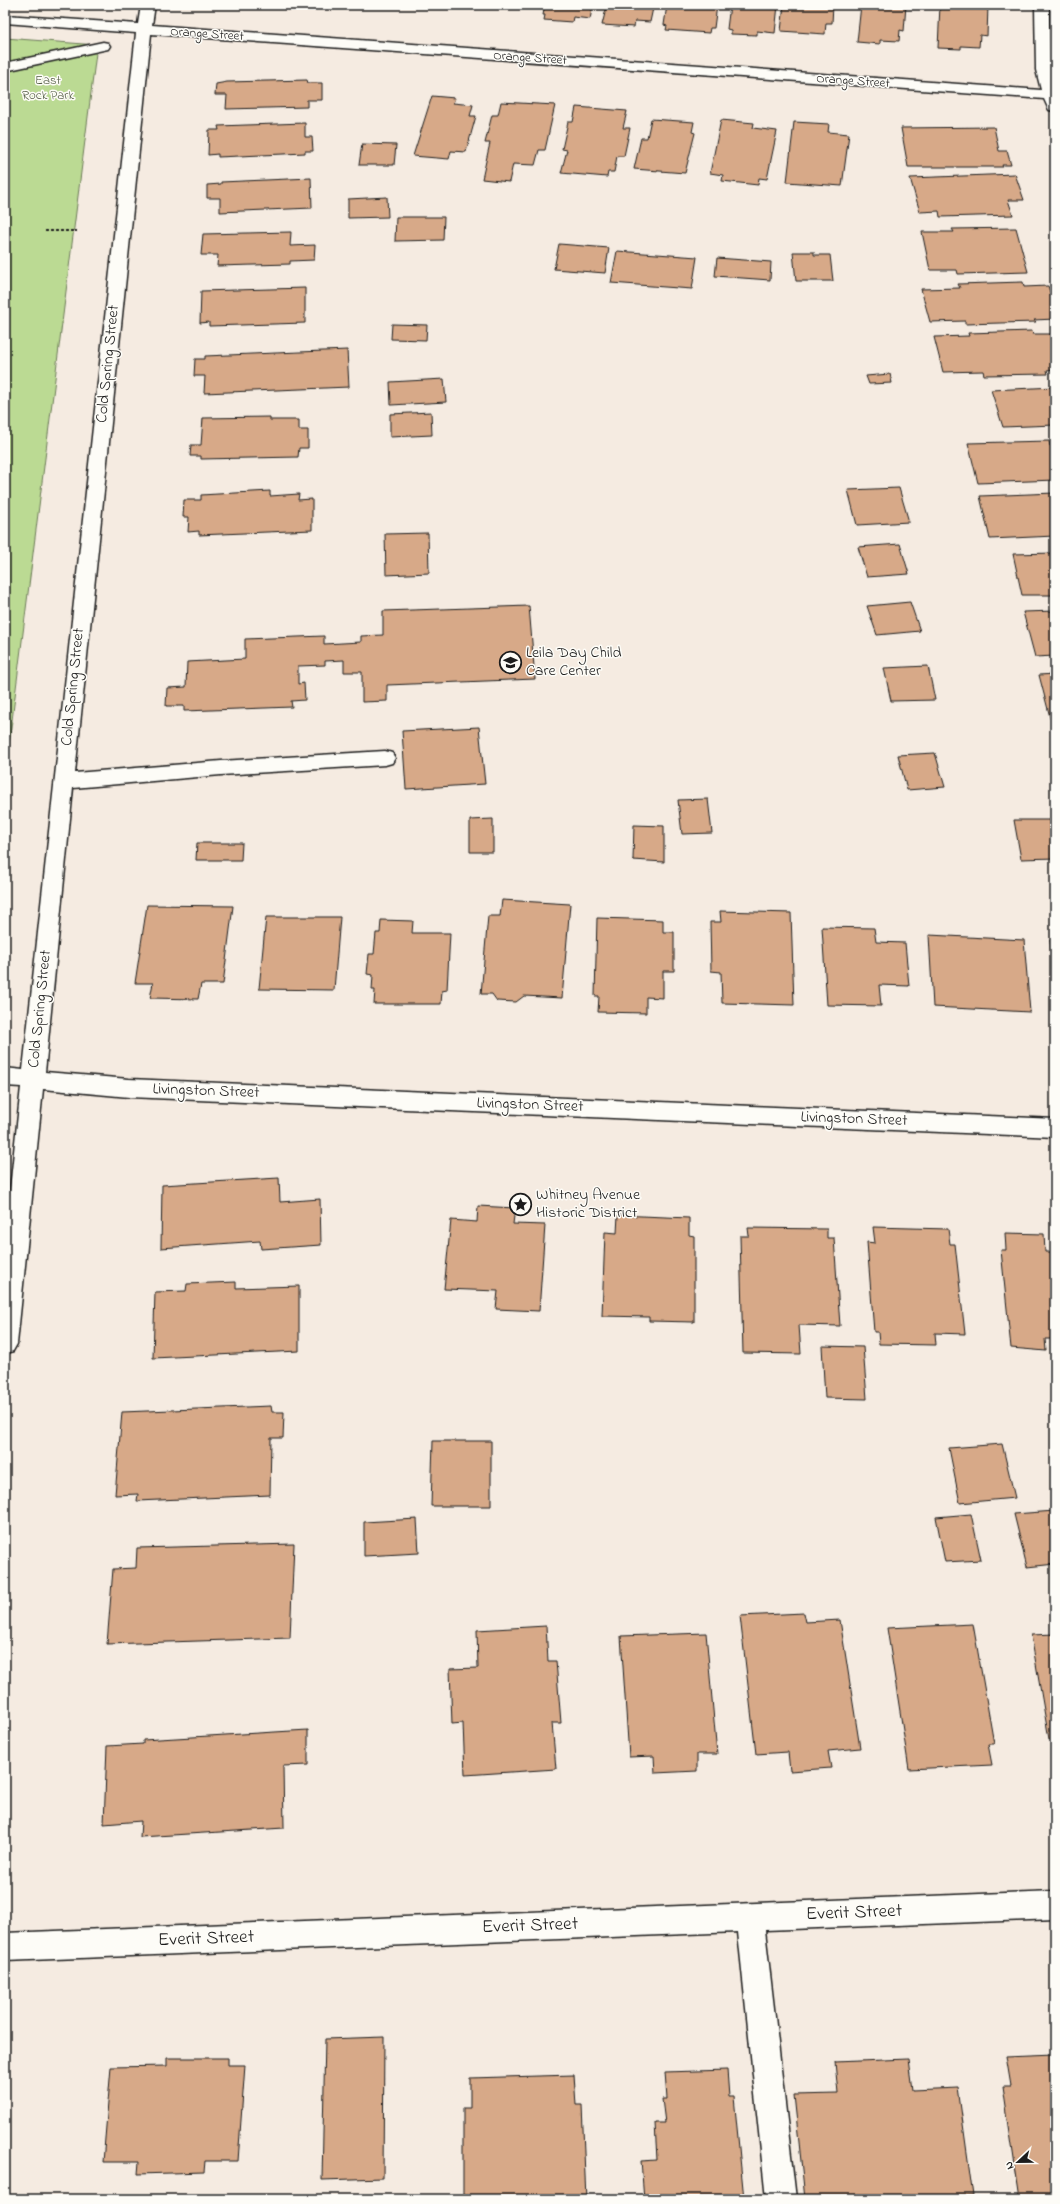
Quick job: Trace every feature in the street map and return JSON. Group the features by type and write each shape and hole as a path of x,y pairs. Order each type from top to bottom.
{"street":[{"name":"Cold Spring Street","path":"5,1344 143,30 148,5"},
{"path":"1042,5 1043,70 1052,95 1055,110"},
{"name":"Orange Street","path":"5,19 1052,95"},
{"path":"5,66 103,46"},
{"path":"63,781 118,778 221,768 385,758"},
{"name":"Livingston Street","path":"5,1077 129,1088 1055,1128"},
{"name":"Everit Street","path":"5,1947 1055,1905"},
{"path":"750,1918 781,2199"}],"path":[{"path":"45,231 77,231"}],"green space":[{"name":"East Rock Park","path":"5,38 97,45 5,776"}],"building":[{"path":"545,5 593,5 590,19 573,17 572,22 544,20 545,15 543,15"},
{"path":"607,5 657,5 656,8 653,8 650,22 635,21 634,27 602,25"},
{"path":"667,5 717,5 714,28 710,28 709,33 666,30 667,26 664,25"},
{"path":"730,5 778,5 775,33 757,31 757,35 731,34 731,30 727,29"},
{"path":"784,5 833,5 832,23 826,23 825,34 781,31"},
{"path":"861,5 906,5 904,31 900,30 899,41 880,40 880,44 857,42"},
{"path":"940,5 988,5 987,36 980,35 979,47 961,46 961,49 938,48"},
{"path":"307,80 308,83 322,83 322,100 307,100 307,107 226,109 227,95 215,95 216,84 227,82"},
{"path":"432,96 455,98 453,103 473,105 470,116 476,116 466,152 451,151 449,159 413,156"},
{"path":"501,102 555,105 545,150 539,150 535,165 513,164 509,182 482,179 490,143 485,143 492,115 498,115"},
{"path":"576,107 627,111 623,128 630,128 624,156 617,156 614,172 608,172 607,177 561,173 567,150 562,149 568,122 573,122"},
{"path":"651,119 694,122 692,132 695,133 685,173 634,169 641,138 647,138"},
{"path":"721,120 754,123 753,128 777,131 767,179 759,178 758,185 722,181 723,175 710,173"},
{"path":"794,122 829,124 828,132 849,134 842,186 787,182"},
{"path":"305,123 305,137 312,137 313,151 305,151 305,153 218,157 218,154 208,155 209,130 219,130 218,126"},
{"path":"994,127 999,151 1007,151 1011,165 1002,165 1003,167 908,167 901,128"},
{"path":"362,144 396,145 394,165 359,165"},
{"path":"1015,174 1024,200 1008,200 1013,215 940,217 939,211 920,212 910,178"},
{"path":"311,178 312,208 220,212 220,198 207,198 207,185 221,184 221,182"},
{"path":"387,197 388,217 348,218 348,199"},
{"path":"396,217 444,217 443,240 395,241"},
{"path":"1016,228 1028,272 958,274 957,270 930,270 922,232 954,232 952,229"},
{"path":"291,232 290,246 315,245 314,260 290,261 290,264 217,266 218,255 201,255 203,234"},
{"path":"559,244 609,248 605,273 554,269"},
{"path":"617,251 697,257 692,289 611,283"},
{"path":"793,252 814,252 814,255 830,255 833,281 796,281"},
{"path":"717,258 771,262 770,280 715,276"},
{"path":"1023,282 1024,287 1048,286 1055,307 1055,319 1034,320 1036,322 965,324 965,321 930,322 921,289 960,288 958,284"},
{"path":"305,288 305,323 209,326 209,322 200,323 201,291"},
{"path":"392,324 427,325 426,340 391,339"},
{"path":"1032,331 1033,334 1055,334 1055,369 1047,370 1048,374 984,375 983,371 943,372 934,337 969,336 968,333"},
{"path":"347,350 349,387 204,393 205,376 194,376 195,359 205,359 205,356"},
{"path":"890,374 892,383 869,384 866,376"},
{"path":"444,379 446,402 391,405 390,382"},
{"path":"1055,387 1055,425 1003,427 991,390"},
{"path":"431,412 432,435 390,437 390,414"},
{"path":"270,417 270,420 299,420 299,430 308,430 308,448 299,448 298,457 201,459 201,456 190,456 191,445 201,445 203,418"},
{"path":"1049,441 1050,446 1055,446 1055,480 978,483 968,443"},
{"path":"899,488 909,522 857,525 848,490"},
{"path":"270,491 270,496 299,494 298,500 312,499 312,530 199,535 199,531 188,532 189,517 183,517 184,500 201,500 201,495"},
{"path":"1055,493 1055,536 990,539 980,496"},
{"path":"428,533 429,573 386,575 385,534"},
{"path":"900,544 909,574 867,577 858,547"},
{"path":"1055,553 1055,595 1022,595 1013,554"},
{"path":"910,602 920,631 877,635 867,606"},
{"path":"529,606 535,679 387,685 387,701 362,702 362,672 344,672 344,660 325,661 325,665 298,666 298,684 304,683 305,700 291,701 292,707 184,711 184,706 166,706 167,688 186,687 187,662 245,659 245,639 324,636 324,644 361,642 361,636 383,635 383,611"},
{"path":"1055,611 1055,656 1035,657 1023,612"},
{"path":"928,666 935,700 891,701 884,668"},
{"path":"1055,674 1055,720 1051,721 1039,675"},
{"path":"479,727 485,784 406,789 402,731"},
{"path":"935,753 945,787 907,790 898,755"},
{"path":"708,799 712,833 682,834 678,800"},
{"path":"493,819 493,852 470,852 470,820"},
{"path":"1014,820 1055,820 1055,858 1021,859"},
{"path":"634,825 664,826 664,862 633,860"},
{"path":"197,843 242,843 241,860 196,860"},
{"path":"502,900 570,904 562,998 524,996 516,1002 497,1001 492,994 481,994 488,916 500,916"},
{"path":"147,905 233,906 223,984 201,984 198,999 150,998 153,983 135,983"},
{"path":"720,911 791,913 794,1005 722,1003 721,972 711,971 710,922 721,922"},
{"path":"266,917 340,917 334,990 259,989"},
{"path":"597,918 663,920 663,932 674,932 674,971 663,971 663,998 646,997 646,1013 598,1012 599,996 595,996"},
{"path":"381,920 413,921 412,933 450,933 447,990 442,991 441,1004 374,1004 375,990 372,990 373,975 367,974 369,954 374,954 376,933 380,933"},
{"path":"822,927 874,928 876,942 905,943 909,986 879,985 881,1006 827,1005"},
{"path":"929,935 1024,940 1030,1012 933,1007"},
{"path":"1050,940 1055,940 1055,991"},
{"path":"279,1178 280,1202 320,1199 321,1245 261,1249 260,1241 161,1248 162,1185"},
{"path":"478,1206 515,1208 513,1224 545,1225 539,1311 496,1309 498,1291 444,1289 451,1220 477,1222"},
{"path":"618,1215 689,1218 689,1235 694,1236 694,1322 649,1321 649,1317 602,1316 605,1232 617,1233"},
{"path":"873,1227 948,1229 950,1244 955,1244 965,1334 935,1333 936,1345 879,1344 878,1332 874,1332 867,1242 875,1243"},
{"path":"748,1228 827,1229 827,1238 834,1238 840,1326 799,1325 801,1354 743,1353 740,1236 749,1236"},
{"path":"1005,1233 1044,1234 1045,1252 1055,1252 1055,1339 1045,1339 1046,1351 1011,1348 1001,1250 1006,1250"},
{"path":"236,1282 236,1288 299,1286 299,1351 153,1358 155,1292 186,1291 187,1284"},
{"path":"822,1346 863,1347 867,1399 825,1398"},
{"path":"271,1406 272,1412 284,1412 283,1438 271,1438 270,1495 137,1501 138,1494 115,1495 122,1412"},
{"path":"433,1441 491,1441 491,1506 431,1506"},
{"path":"1002,1444 1015,1498 960,1503 949,1448"},
{"path":"1055,1511 1055,1564 1027,1567 1014,1514"},
{"path":"971,1514 981,1560 945,1562 936,1517"},
{"path":"417,1519 419,1553 364,1556 364,1522"},
{"path":"294,1544 290,1638 107,1644 113,1569 136,1568 137,1548"},
{"path":"804,1613 806,1622 840,1620 860,1748 828,1751 831,1768 790,1771 788,1752 756,1754 740,1616"},
{"path":"973,1624 994,1744 988,1744 992,1765 909,1769 887,1628"},
{"path":"546,1626 548,1661 556,1661 561,1723 552,1723 556,1769 465,1775 463,1723 452,1724 450,1669 478,1668 477,1630"},
{"path":"706,1633 717,1754 697,1754 697,1771 655,1773 654,1756 629,1757 621,1636"},
{"path":"1055,1634 1055,1738 1049,1739 1031,1635"},
{"path":"308,1730 308,1765 283,1766 284,1828 140,1837 141,1821 104,1824 107,1746 143,1744 143,1740"},
{"path":"384,2037 383,2178 322,2180 325,2039"},
{"path":"1055,2054 1055,2199 1020,2199 1003,2086 1011,2086 1006,2056"},
{"path":"167,2058 228,2058 228,2065 245,2065 238,2161 205,2161 204,2172 138,2174 139,2162 103,2162 111,2067 167,2066"},
{"path":"908,2059 912,2090 958,2088 973,2196 906,2199 805,2199 794,2095 838,2094 835,2062"},
{"path":"727,2070 729,2097 734,2097 744,2199 644,2199 641,2161 657,2160 655,2123 665,2123 662,2099 667,2099 665,2072"},
{"path":"574,2075 576,2105 582,2105 586,2199 463,2199 463,2108 470,2108 470,2078"}],"place":[{"name":"Leila Day Child Care Center","path":"511,662"},
{"name":"Whitney Avenue Historic District","path":"521,1204"}]}
